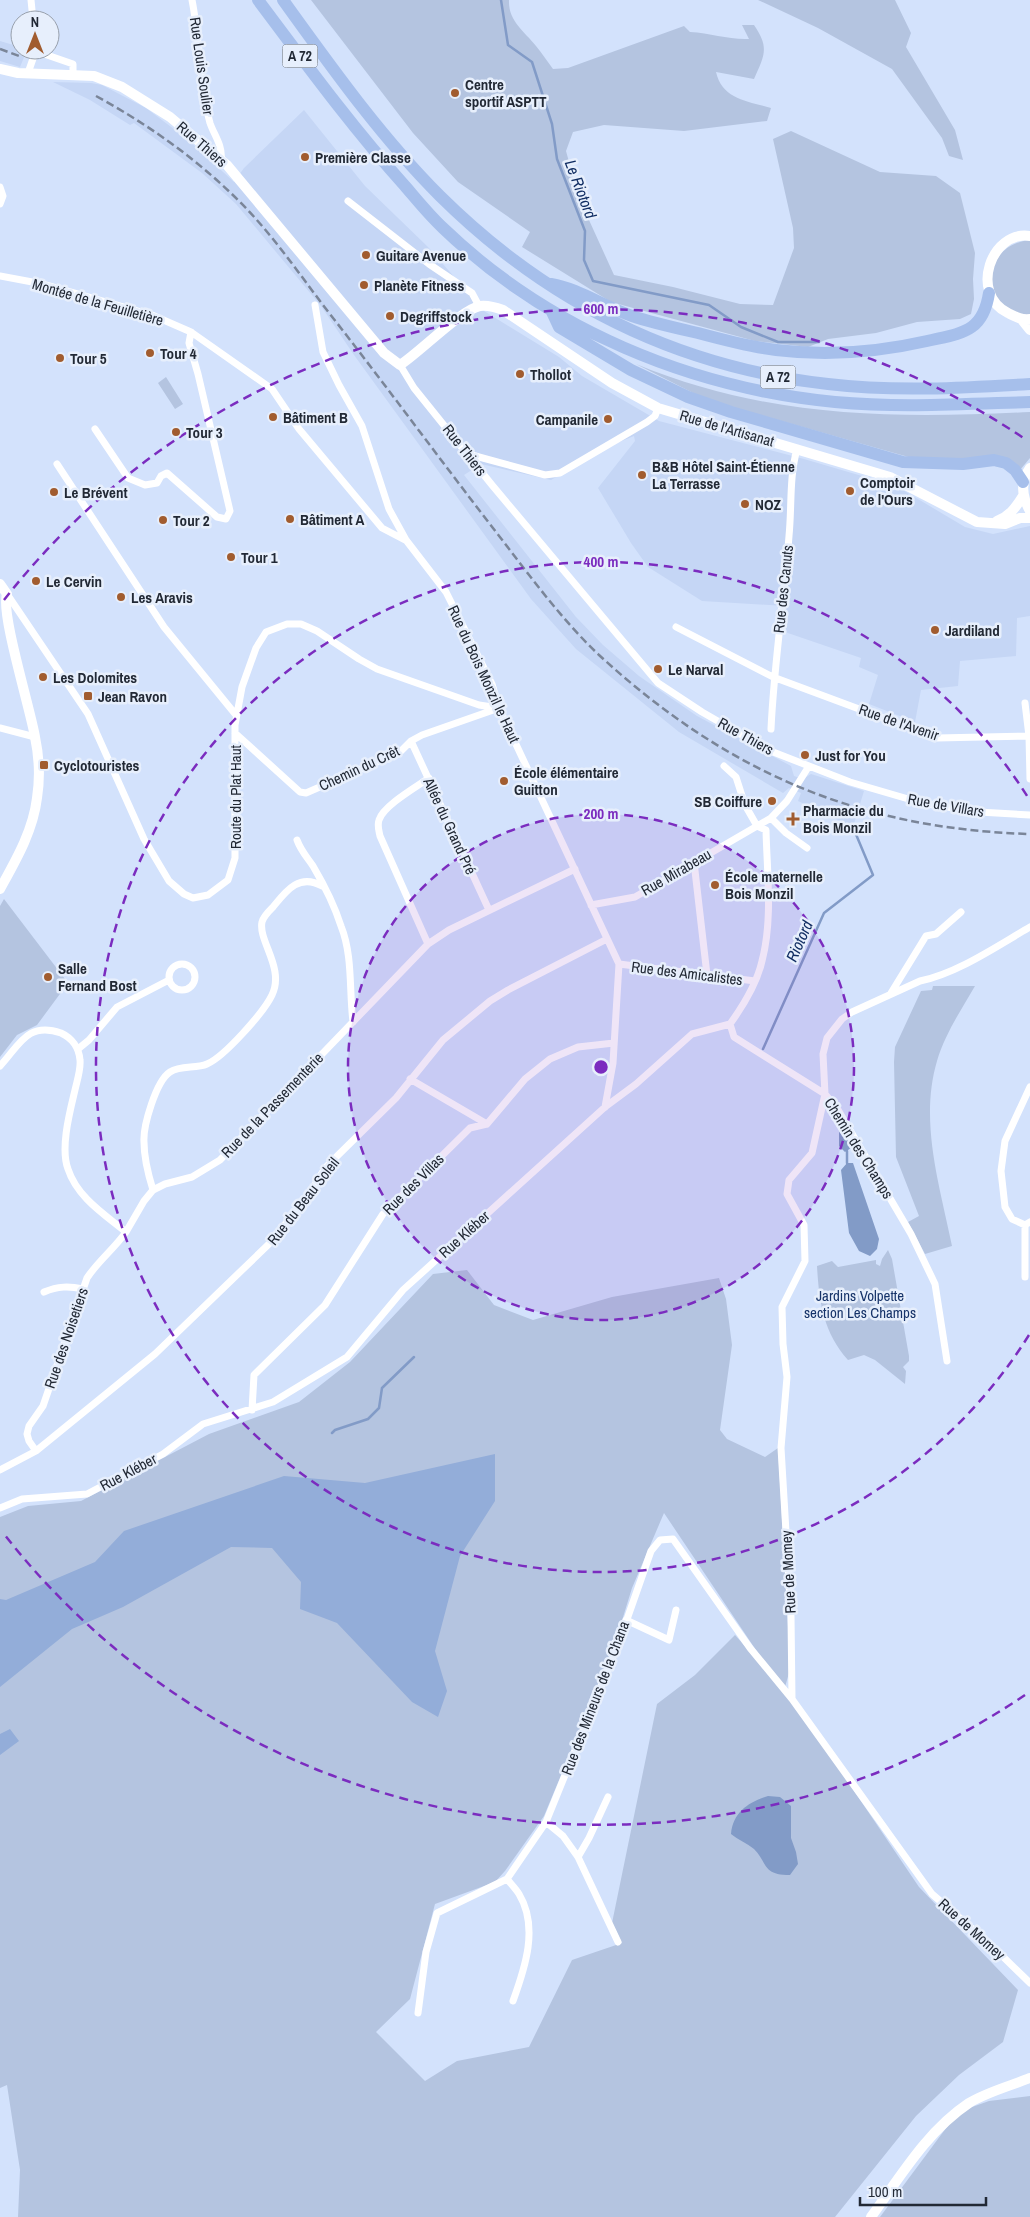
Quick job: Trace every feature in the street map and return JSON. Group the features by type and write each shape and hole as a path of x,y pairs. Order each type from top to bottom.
{"highway":[{"name":"A 72","path":"258,0 368,146 442,227 490,268 552,312 620,346 670,366 739,386 795,397 837,402 928,405 1030,402"},
{"name":"A 72","path":"283,0 360,104 418,172 484,236 545,283 598,314 661,344 715,362 762,374 829,384 879,388 930,389 1030,384"},
{"path":"545,283 569,287 609,307 652,322 739,343 775,350 810,353 901,346 961,333 976,325 987,309 989,293"},
{"path":"552,312 559,327 631,370 688,397 904,462 956,464 994,460 1006,463 1015,470 1023,482"}],"street":[{"name":"Rue Louis Soulier","path":"192,0 198,30 200,68 209,114 222,152 221,159"},
{"path":"28,73 34,60"},
{"path":"60,60 73,64 73,74"},
{"name":"Rue Thiers","path":"0,69 28,73 94,76 122,87 150,103 178,123 221,159 384,354 400,365 414,388 653,679 702,712 768,750 864,786"},
{"path":"0,187 3,196 0,204"},
{"path":"348,201 429,264 472,293 479,306 461,316 414,356 400,365"},
{"path":"1028,234 1004,244 996,252 990,263 987,275 989,293 1002,310 1026,319 1030,330"},
{"name":"Montée de la Feuilletière","path":"0,276 42,284 152,315 191,332 272,389 299,429 382,528 406,540"},
{"name":"Rue du Bois Monzil le Haut","path":"315,305 323,352 362,426 389,509 406,540 446,592 492,684 499,708 619,964"},
{"name":"Rue de l'Artisanat","path":"479,306 492,306 503,310 612,383 658,408 890,477 976,522 1005,524 1020,518 1030,518"},
{"path":"95,429 128,478 146,485 156,483 161,476 167,473 217,517 226,519 230,511 189,343 191,332"},
{"path":"468,454 545,475 560,473 647,422 655,416 658,408"},
{"name":"Rue des Canuts","path":"771,729 773,677 789,535 791,477 798,449"},
{"path":"57,464 164,627 236,715"},
{"path":"1030,468 1023,482 1023,496 1030,512"},
{"path":"989,523 1005,518 1023,496"},
{"path":"0,584 7,594 4,598 13,653 35,737 38,797 32,823 19,854 0,888"},
{"name":"Route du Plat Haut","path":"7,594 88,714 144,839 169,881 184,894 193,898 208,895 228,880 235,858 236,715 242,687 256,648 266,632 287,624 301,624 317,631 377,669 479,705 499,708"},
{"name":"Rue de l'Avenir","path":"676,627 773,677 937,738 1030,736"},
{"path":"1025,703 1030,736 1030,779"},
{"name":"Chemin du Crêt","path":"235,733 300,792 306,793 400,752 411,741 422,735 499,708"},
{"path":"0,728 35,737"},
{"name":"Allée du Grand Pré","path":"411,741 489,910"},
{"path":"724,766 736,777 745,804 757,826 766,830 768,926 762,962 755,981 730,1024 734,1037 825,1094"},
{"name":"Rue Mirabeau","path":"591,905 634,897 771,818 787,801 809,766"},
{"path":"428,778 384,811 379,820 378,828 428,944"},
{"name":"Rue de Villars","path":"864,786 922,803 979,812 1030,815"},
{"path":"771,818 786,833 807,848"},
{"path":"297,840 300,850 312,865 342,926 347,949 353,1022"},
{"path":"694,862 707,975"},
{"name":"Rue de la Passementerie","path":"153,1190 165,1184 192,1177 220,1160 428,944 449,930 574,869"},
{"path":"0,1066 18,1042 27,1034 35,1031 51,1030 63,1034 73,1042 78,1049 80,1061 69,1120 66,1149 67,1168 75,1184 88,1201 126,1232 144,1201 153,1190 146,1169 143,1140 152,1105 161,1084 170,1072 206,1065 217,1059 263,1009 273,993 275,975 272,956 262,930 262,920 291,885 305,881 315,882 322,886"},
{"path":"891,994 926,936 936,934 961,912"},
{"name":"Chemin des Champs","path":"947,1360 934,1284 911,1234 837,1108 825,1094 823,1054 827,1038 842,1019 852,1012 982,955 1030,927"},
{"name":"Rue du Beau Soleil","path":"0,1470 36,1451 155,1354 270,1243 308,1196 325,1168 396,1098 443,1040 490,1001 607,939"},
{"path":"605,1108 614,1043 619,964"},
{"name":"Rue des Amicalistes","path":"619,964 755,981"},
{"path":"78,1049 117,1007 169,980"},
{"name":"Rue Kléber","path":"0,1508 22,1499 87,1494 162,1454 203,1424 273,1402 347,1357 403,1290 605,1108 636,1084 692,1034 730,1024"},
{"name":"Rue des Villas","path":"252,1410 254,1375 325,1305 383,1214 470,1128 487,1124 525,1079 550,1059 578,1047 614,1043"},
{"path":"410,1079 487,1124"},
{"path":"1025,1277 1027,1223 1012,1220 1005,1207 1001,1171 1005,1141 1030,1087"},
{"name":"Rue de Momey","path":"825,1094 812,1153 788,1180 787,1194 804,1225 806,1261 782,1308 783,1344 787,1377 781,1448 791,1616 792,1699 932,1894 990,1944 1030,1983"},
{"name":"Rue des Noisetiers","path":"36,1451 29,1441 27,1434 29,1426 43,1406 83,1288 95,1264 118,1244 126,1232"},
{"path":"44,1292 68,1286 83,1288"},
{"name":"Rue des Mineurs de la Chana","path":"418,2013 426,1952 437,1913 507,1879 546,1822 620,1642 626,1620 652,1551 660,1540 674,1539 750,1648 792,1699"},
{"path":"626,1620 669,1640 676,1610"},
{"path":"578,1857 608,1797"},
{"path":"546,1822 563,1836 578,1857 618,1942"},
{"path":"507,1879 520,1895 527,1918 529,1945 524,1969 513,2001"},
{"path":"871,2217 921,2148 943,2124 970,2102 1030,2078"}],"shaded area":[{"path":"0,41 10,44 10,60 23,60 20,67 0,61"},
{"path":"53,82 102,85 146,108 187,139 234,182 244,168 304,110 365,186 428,247 484,311 559,357 582,376 659,421 804,459 896,486 965,527 993,534 1030,526 1030,616 1017,618 1016,656 960,661 958,686 921,690 915,722 869,704 878,675 859,667 861,658 782,631 785,606 702,601 648,567 631,543 598,488 635,441 634,436 619,442 551,480 481,464 464,475 576,617 603,645 639,676 697,716 791,766 794,776 803,779 811,774 864,791 853,827 798,801 801,793 789,788 783,793 679,732 576,649 531,599 354,355 321,306 236,204 202,173 134,123 130,125 90,100"},
{"path":"839,1131 847,1138 851,1148 845,1152 839,1146"},
{"path":"847,1163 853,1163 879,1239 877,1249 870,1256 859,1251 849,1233 841,1170"},
{"path":"495,1454 495,1501 460,1556 435,1651 447,1691 438,1717 412,1702 337,1623 300,1609 301,1582 272,1548 231,1547 123,1607 72,1629 0,1687 0,1599 6,1600 95,1562 124,1531 284,1476 365,1483"},
{"path":"10,1729 19,1741 0,1755 0,1734"},
{"path":"768,1796 780,1797 791,1806 791,1838 798,1864 790,1875 775,1873 770,1870 754,1849 731,1834 732,1826 743,1809 754,1801"}],"green space":[{"path":"311,0 509,0 509,7 514,20 553,69 568,68 684,26 690,32 749,39 742,25 754,25 762,40 764,52 754,79 716,72 724,88 737,98 771,108 767,121 684,131 604,125 573,132 566,151 579,198 614,275 673,287 740,304 773,305 794,248 793,228 773,139 791,131 880,172 936,176 960,193 975,253 974,299 971,314 960,319 917,322 876,333 828,339 808,347 755,341 611,302 522,247 530,232 458,182 413,133"},
{"path":"758,0 895,0 911,33 906,47 955,130 963,160 949,156 942,138 892,69 818,28"},
{"path":"1030,240 1030,315 1013,312 1001,304 994,293 991,279 994,266 1001,254 1013,245"},
{"path":"636,364 685,382 733,395 782,405 830,411 928,415 1030,412 1030,458 1020,470 958,460 912,458 707,400"},
{"path":"166,377 183,404 175,409 158,383"},
{"path":"4,899 68,983 37,1025 17,1035 0,1057 0,906"},
{"path":"933,986 975,986 944,1041 932,1084 930,1107 933,1154 952,1246 925,1254 908,1222 919,1216 896,1157 894,1062 895,1047 921,991 932,990"},
{"name":"Jardins Volpette section Les Champs","path":"888,1250 892,1259 909,1356 909,1361 903,1367 906,1371 905,1384 875,1360 864,1355 848,1360 828,1327 819,1292 817,1266 832,1261 838,1267 876,1260 876,1264 880,1266"},
{"path":"467,1270 494,1305 533,1320 612,1297 719,1278 726,1299 732,1345 720,1430 727,1439 765,1457 778,1448 789,1673 785,1687 774,1677 664,1513 632,1588 612,1653 544,1816 495,1882 435,1904 410,1999 376,2032 425,2081 457,2061 529,2047 572,1960 622,1943 612,1923 657,1704 695,1675 735,1635 792,1699 919,1887 1018,1990 1003,2042 959,2075 916,2116 835,2217 18,2217 20,2170 7,2085 0,2088 0,1517 28,1506 81,1501 209,1434 299,1402 350,1362 433,1274"},
{"path":"1030,2096 1030,2217 880,2217 958,2112 989,2101"}],"waterway":[{"name":"Le Riotord","path":"501,0 508,45 532,62 552,124 557,159 585,231 584,260 593,281 709,305 741,327 778,342 819,342"},
{"name":"Riotord","path":"763,1049 824,913 873,875 855,832"},
{"path":"847,1151 847,1163"},
{"path":"332,1433 335,1430 368,1419 379,1408 382,1388 414,1357"}],"railway":[{"path":"0,49 10,53"},
{"path":"96,96 154,131 190,157 224,186 253,216 290,261 549,600 599,655 647,696 695,731 745,761 797,786 851,806 908,820 967,830 1030,834"}],"place":[{"name":"Centre sportif ASPTT","path":"455,93"},
{"name":"Première Classe","path":"305,157"},
{"name":"Guitare Avenue","path":"366,255"},
{"name":"Planète Fitness","path":"364,285"},
{"name":"Degriffstock","path":"390,316"},
{"name":"Tour 4","path":"150,353"},
{"name":"Tour 5","path":"60,358"},
{"name":"Thollot","path":"520,374"},
{"name":"Bâtiment B","path":"273,417"},
{"name":"Campanile","path":"608,419"},
{"name":"Tour 3","path":"176,432"},
{"name":"B&B Hôtel Saint-Étienne La Terrasse","path":"642,475"},
{"name":"Comptoir de l'Ours","path":"850,491"},
{"name":"Le Brévent","path":"54,492"},
{"name":"NOZ","path":"745,504"},
{"name":"Bâtiment A","path":"290,519"},
{"name":"Tour 2","path":"163,520"},
{"name":"Tour 1","path":"231,557"},
{"name":"Le Cervin","path":"36,581"},
{"name":"Les Aravis","path":"121,597"},
{"name":"Jardiland","path":"935,630"},
{"name":"Le Narval","path":"658,669"},
{"name":"Les Dolomites","path":"43,677"},
{"name":"Jean Ravon","path":"88,696"},
{"name":"Just for You","path":"805,755"},
{"name":"Cyclotouristes","path":"44,765"},
{"name":"École élémentaire Guitton","path":"504,781"},
{"name":"SB Coiffure","path":"772,801"},
{"name":"Pharmacie du Bois Monzil","path":"793,819"},
{"name":"École maternelle Bois Monzil","path":"715,885"},
{"name":"Salle Fernand Bost","path":"48,977"}]}
